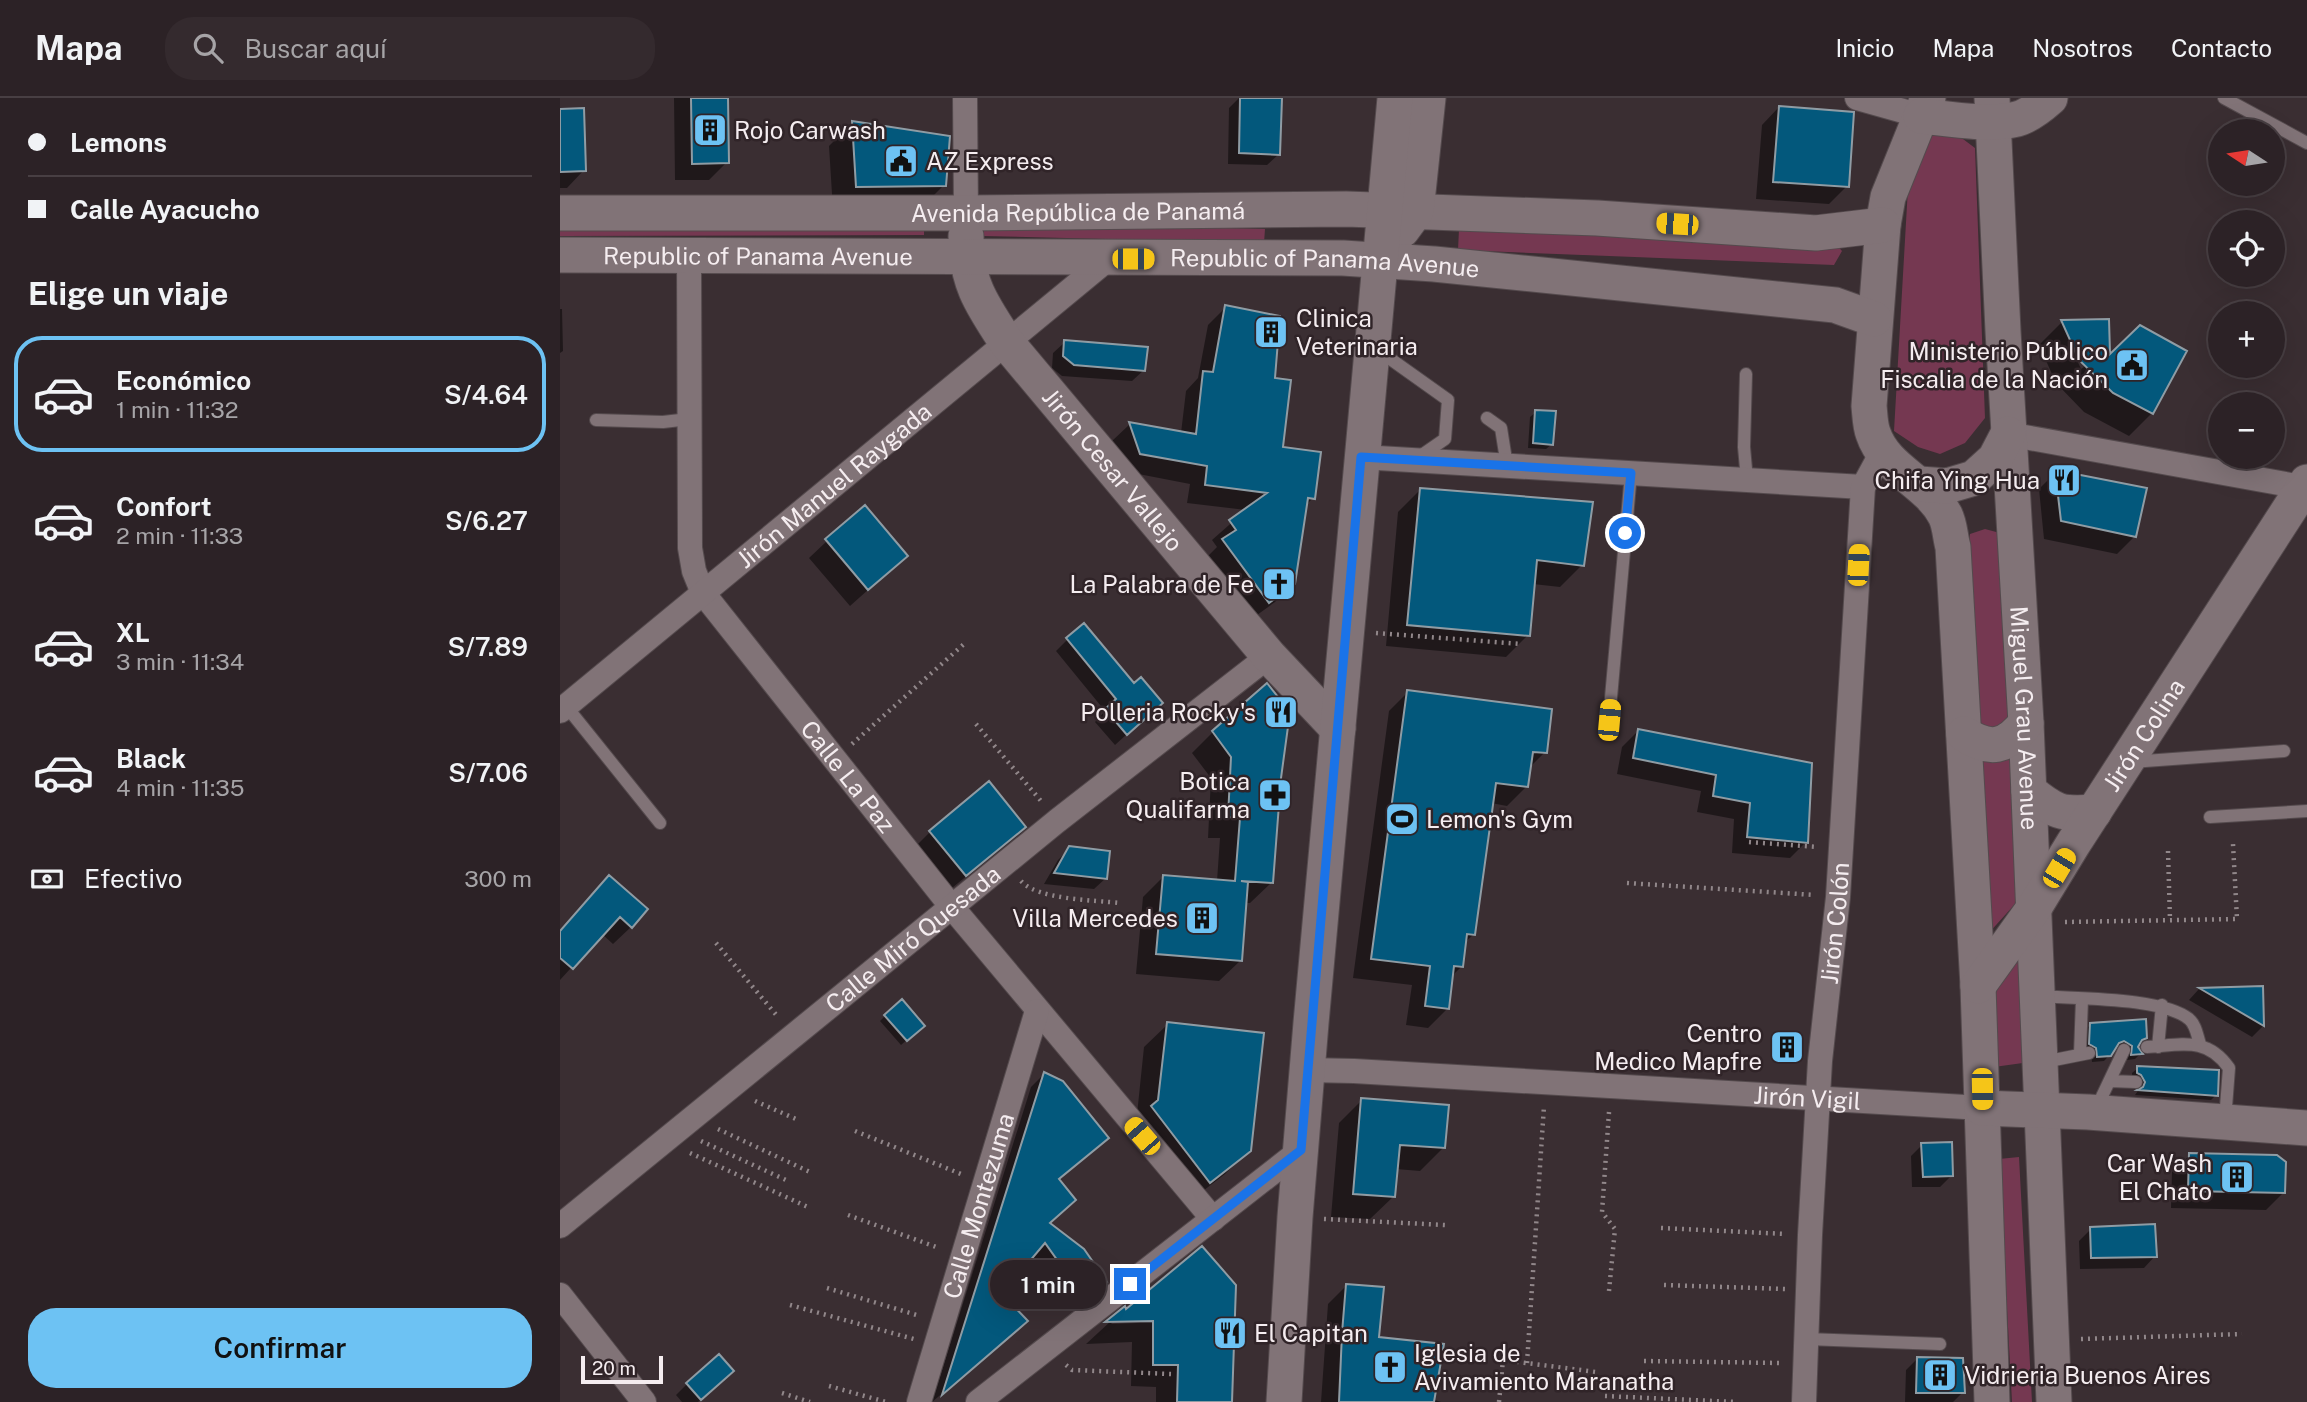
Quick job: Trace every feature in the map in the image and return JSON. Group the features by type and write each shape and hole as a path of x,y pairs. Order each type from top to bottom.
{"main road":[{"path":"1395,98 1400,211"},
{"path":"1284,1402 1295,1217 1378,260 1400,211 1428,98"},
{"path":"1992,1402 1978,986 1952,547 1946,516 1919,484 1897,468 1882,452 1873,433 1869,406 1874,318 1888,197 1925,107 1992,109 2018,119 2050,98"},
{"name":"Miguel Grau Avenue","path":"1992,109 2026,723 2054,1402"},
{"name":"Avenida República de Panamá","path":"560,213 1400,211 1597,218 1816,233 1883,225"},
{"name":"Jirón Cesar Vallejo","path":"966,213 966,258 979,302 1007,343 1269,656 1338,729"},
{"name":"Republic of Panama Avenue","path":"560,256 1378,260 1835,305 1874,318"},
{"path":"1919,484 1947,486 1974,478 1995,459 2008,434"},
{"name":"Jirón Colina","path":"1978,986 2035,916 2094,812 2126,762 2306,494"},
{"path":"1964,734 1979,744 1997,745 2014,738 2026,723"},
{"path":"2029,792 2048,807 2070,814 2094,812"},
{"name":"Jirón Vigil","path":"1982,1108 2307,1128"}],"street":[{"path":"965,98 966,213"},
{"path":"1857,98 1925,107"},
{"name":"Calle La Paz","path":"690,255 690,548 694,571 703,593 951,906 1213,1219"},
{"name":"Jirón Manuel Raygada","path":"563,708 1108,259"},
{"path":"2008,434 2306,494"},
{"name":"Jirón Colón","path":"1804,1402 1820,1060 1838,897 1863,487 1882,452"},
{"path":"1361,457 1863,487"},
{"name":"Calle Miró Quesada","path":"560,1226 1056,821 1269,656"},
{"name":"Calle Montezuma","path":"919,1402 1037,1011"},
{"name":"Jirón Vigil","path":"1308,1070 1982,1108"},
{"path":"978,1402 1301,1150"},
{"path":"560,1295 644,1402"}],"lane":[{"path":"2224,98 2307,144"},
{"path":"1372,346 1448,400 1446,439 1414,461"},
{"path":"1746,374 1744,447 1747,480"},
{"path":"1487,418 1501,428 1507,466"},
{"path":"596,419 663,422 689,419"},
{"path":"1609,720 1631,473"},
{"path":"563,708 660,823"},
{"path":"2126,762 2284,751"},
{"path":"2210,817 2307,811"},
{"path":"2038,996 2162,1005 2188,1018 2200,1044"},
{"path":"2040,1063 2085,1053 2081,999"},
{"path":"2162,1005 2153,1047 2200,1044 2219,1055 2229,1068 2225,1087 2225,1121"},
{"path":"2094,1113 2124,1050"},
{"path":"2110,1081 2136,1082"},
{"path":"1806,1351 1940,1344"}],"path":[{"path":"1346,630 1521,644"},
{"path":"835,760 964,644"},
{"path":"976,724 1056,821"},
{"path":"1749,842 1840,849"},
{"path":"2035,916 2237,919 2234,844"},
{"path":"2168,851 2170,920"},
{"path":"1004,863 1027,887 1042,893 1120,903"},
{"path":"1627,883 1838,897"},
{"path":"716,943 793,1035"},
{"path":"1527,1363 1546,1082"},
{"path":"1609,1291 1615,1230 1602,1212 1610,1087"},
{"path":"729,1088 796,1119"},
{"path":"678,1130 812,1173"},
{"path":"678,1130 786,1180"},
{"path":"678,1130 810,1208"},
{"path":"855,1131 985,1183"},
{"path":"848,1215 962,1256"},
{"path":"1295,1217 1445,1225"},
{"path":"1661,1228 1810,1234"},
{"path":"1664,1284 1808,1290"},
{"path":"827,1288 939,1333"},
{"path":"790,1305 939,1333"},
{"path":"2051,1340 2242,1334"},
{"path":"1046,1349 1072,1370 1171,1374"},
{"path":"1644,1361 1806,1351"},
{"path":"1499,1402 1503,1360 1596,1372"},
{"path":"829,1386 886,1402"},
{"path":"782,1393 810,1402"},
{"path":"1605,1396 1736,1402"}],"shaded area":[{"path":"1939,132 1959,136 1975,148 1985,418 1965,443 1940,454 1918,447 1894,431 1910,153 1923,139"},
{"path":"560,221 924,222 924,235 560,236"},
{"path":"984,222 1265,229 1264,243 984,236"},
{"path":"1459,229 1828,235 1842,251 1834,265 1458,250"},
{"path":"1985,529 2000,533 2018,724 1975,738 1968,555 1970,534"},
{"path":"2022,749 2025,893 1987,935 1981,752"},
{"path":"2024,955 2030,1062 1994,1067 1989,987"},
{"path":"2019,1157 2032,1402 2012,1402 1999,1159"}],"building":[{"name":"Rojo Carwash","path":"691,98 728,98 729,163 692,164"},
{"path":"1240,98 1282,98 1280,155 1239,153"},
{"path":"1779,106 1854,112 1849,187 1773,182"},
{"path":"584,108 586,171 560,172 560,109"},
{"name":"AZ Express","path":"852,121 950,136 946,186 856,187"},
{"path":"1225,305 1280,316 1275,378 1291,380 1283,447 1321,452 1315,499 1308,498 1295,584 1269,603 1222,539 1236,530 1229,520 1267,493 1205,485 1207,466 1140,454 1129,422 1196,434 1203,371 1213,372"},
{"name":"Ministerio Público Fiscalia de la Nación","path":"2109,319 2110,354 2140,325 2187,351 2153,414 2113,393 2079,360 2061,320"},
{"path":"1064,340 1148,347 1145,371 1074,365 1063,356"},
{"path":"1535,410 1556,411 1553,445 1533,443"},
{"path":"2055,470 2147,488 2136,537 2061,521"},
{"path":"1420,488 1593,502 1584,566 1537,560 1530,636 1407,625"},
{"path":"865,505 908,556 868,590 825,539"},
{"path":"1084,623 1134,683 1141,677 1163,703 1127,735 1105,709 1116,699 1066,638"},
{"path":"1267,683 1290,712 1281,778 1273,883 1241,881 1248,882 1242,961 1156,954 1163,875 1235,881 1240,818 1228,817 1231,757 1212,731"},
{"path":"1407,690 1552,709 1547,753 1533,752 1528,787 1496,783 1475,935 1467,934 1463,967 1454,966 1449,1009 1425,1006 1430,966 1371,959"},
{"path":"1638,729 1812,763 1808,843 1747,837 1750,803 1713,796 1716,775 1633,758"},
{"path":"989,781 1026,827 966,876 929,831"},
{"path":"1069,846 1110,851 1107,879 1054,873"},
{"path":"609,875 648,909 632,928 620,917 573,969 560,958 560,931"},
{"path":"2263,986 2264,1026 2199,988"},
{"path":"902,999 925,1026 907,1041 884,1015"},
{"path":"2146,1019 2147,1038 2142,1040 2138,1047 2143,1054 2131,1055 2132,1046 2124,1041 2119,1043 2111,1056 2097,1057 2096,1048 2089,1044 2090,1023"},
{"path":"1167,1022 1264,1033 1251,1151 1210,1183 1151,1106 1158,1100"},
{"path":"2137,1066 2219,1070 2218,1096 2137,1090 2143,1087 2145,1082 2137,1073"},
{"path":"1044,1072 1063,1081 1109,1138 1059,1179 1076,1200 1050,1223 1084,1249 1107,1282 1085,1299 1045,1243 1002,1294 1028,1321 942,1395"},
{"path":"1361,1098 1449,1105 1445,1148 1400,1145 1395,1197 1353,1194"},
{"path":"1952,1142 1953,1176 1923,1177 1921,1143"},
{"name":"Car Wash El Chato","path":"2189,1153 2277,1155 2286,1162 2285,1193 2188,1191"},
{"path":"2155,1224 2157,1257 2091,1258 2090,1227"},
{"path":"1202,1246 1236,1285 1232,1402 1177,1402 1178,1365 1153,1365 1153,1321 1105,1322 1125,1306 1126,1309"},
{"name":"Iglesia de Avivamiento Maranatha","path":"1346,1284 1384,1287 1379,1337 1444,1344 1434,1402 1339,1402"},
{"path":"719,1354 734,1371 701,1400 686,1383"},
{"name":"Vidrieria Buenos Aires","path":"1917,1357 1963,1358 1965,1393 1916,1393"}],"place":[{"name":"Rojo Carwash","path":"710,130"},
{"name":"AZ Express","path":"901,161"},
{"name":"Clinica Veterinaria","path":"1271,332"},
{"name":"Ministerio Público Fiscalia de la Nación","path":"2132,365"},
{"name":"Chifa Ying Hua","path":"2064,480"},
{"name":"La Palabra de Fe","path":"1279,584"},
{"name":"Polleria Rocky's","path":"1281,712"},
{"name":"Botica Qualifarma","path":"1275,795"},
{"name":"Lemon's Gym","path":"1402,819"},
{"name":"Villa Mercedes","path":"1202,918"},
{"name":"Centro Medico Mapfre","path":"1787,1047"},
{"name":"Car Wash El Chato","path":"2237,1177"},
{"name":"El Capitan","path":"1230,1333"},
{"name":"Iglesia de Avivamiento Maranatha","path":"1390,1367"},
{"name":"Vidrieria Buenos Aires","path":"1940,1375"}],"route":[{"path":"1130,1284 1301,1150 1361,457 1631,473 1625,533"}]}
